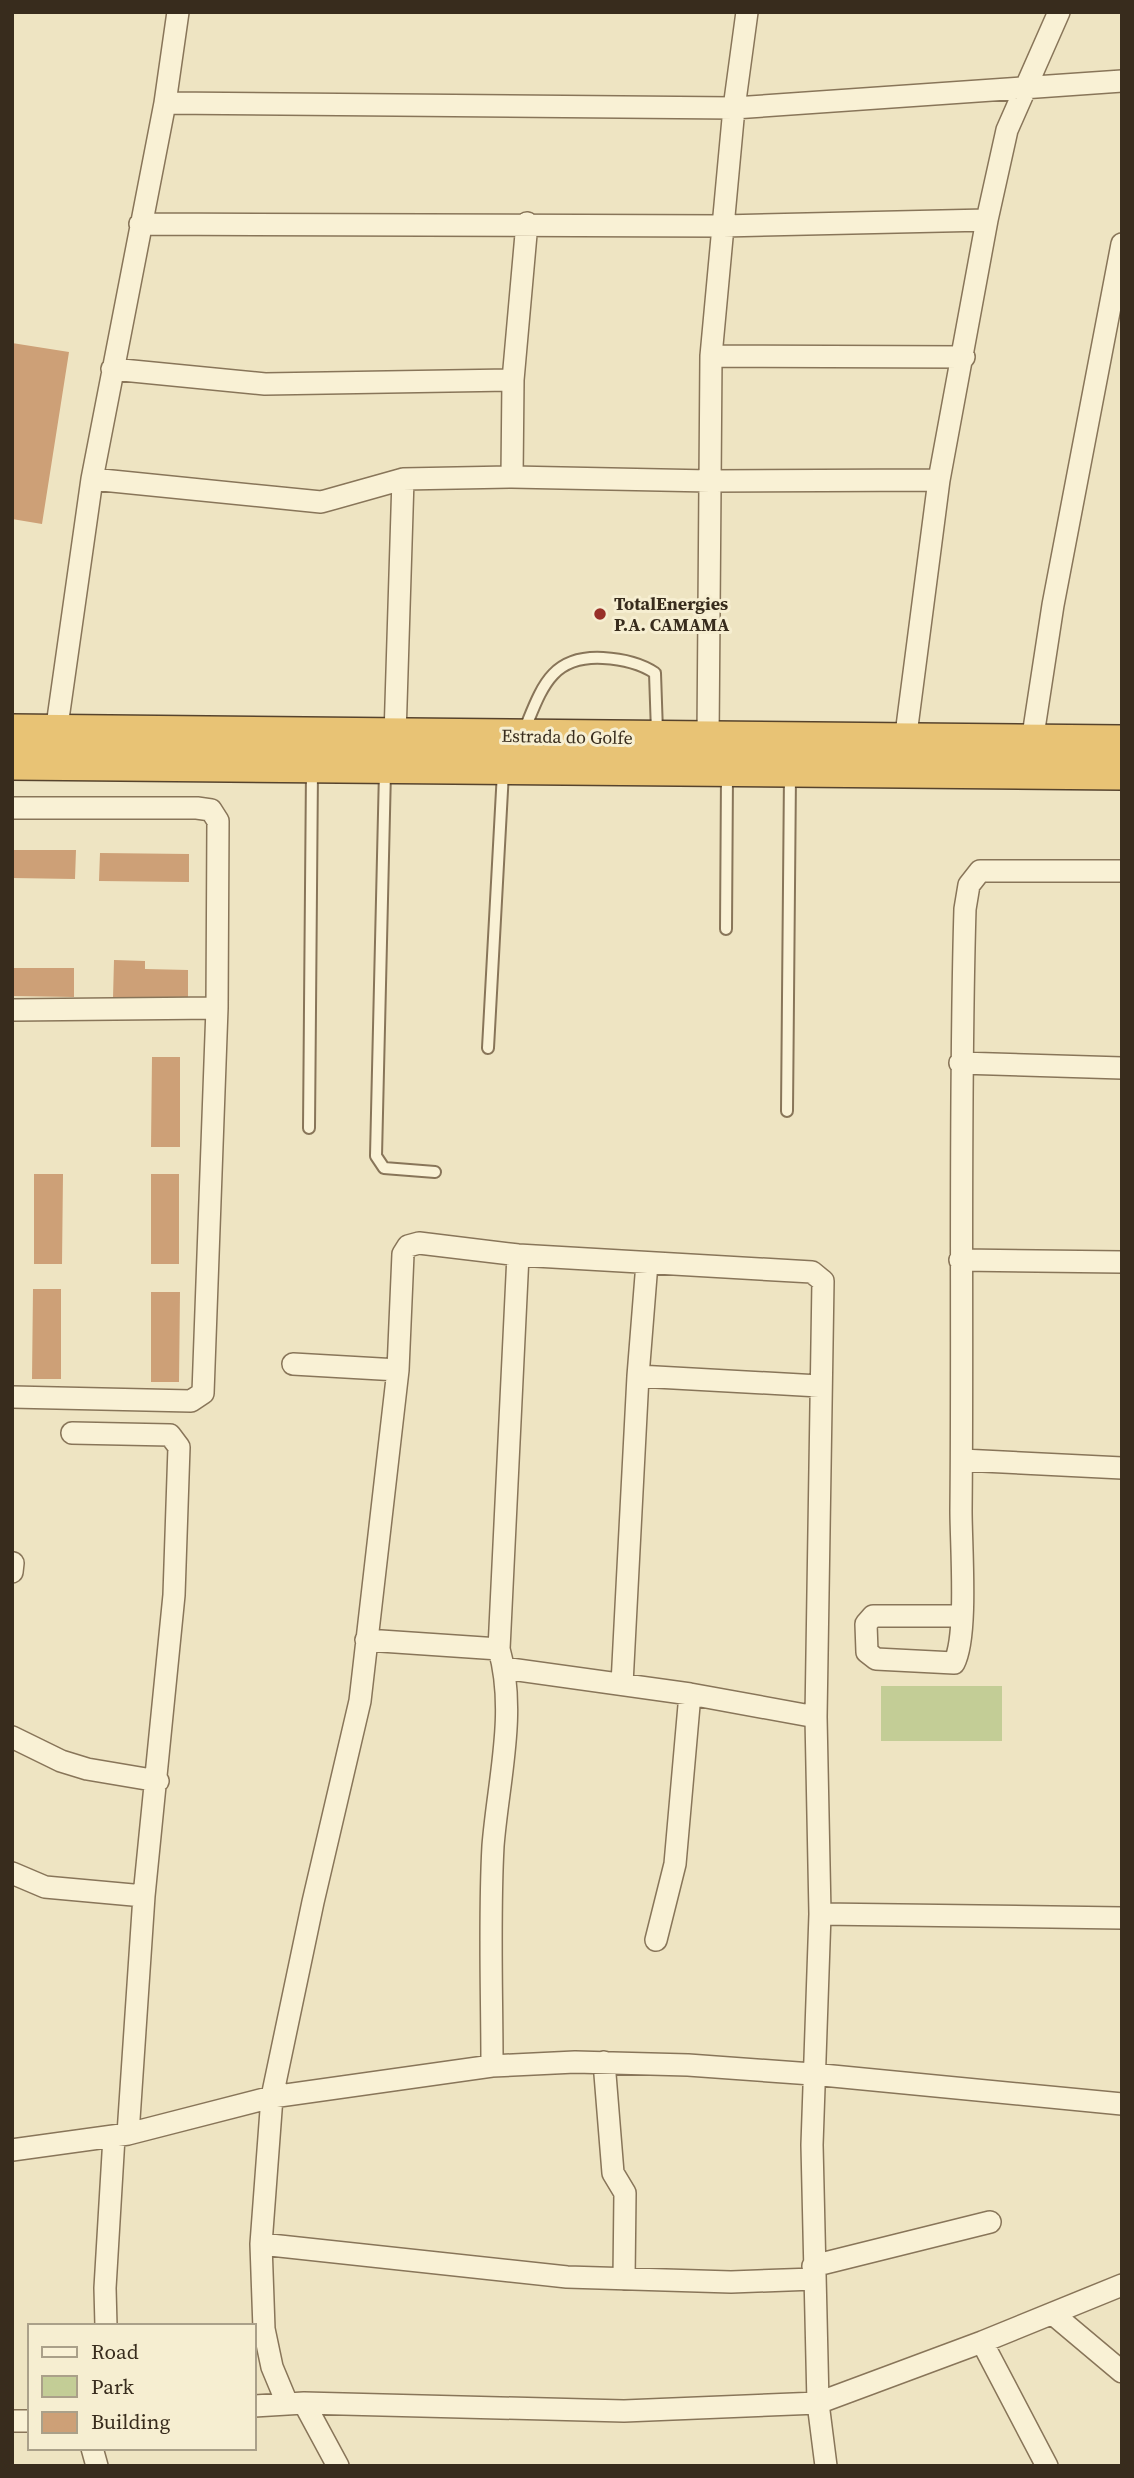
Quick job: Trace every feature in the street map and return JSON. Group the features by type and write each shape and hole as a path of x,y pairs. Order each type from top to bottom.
{"highway":[{"name":"Estrada do Golfe","path":"12,733 390,750 718,754 905,743 1122,744"},
{"name":"Estrada do Golfe","path":"512,751 657,738 718,754 790,768 1122,771"},
{"name":"Estrada do Golfe","path":"12,761 312,764 390,750"}],"street":[{"path":"57,733 92,479 164,103 177,12"},
{"path":"718,754 710,481 711,356 734,108 747,12"},
{"path":"905,743 939,480 964,357 987,220 1007,130 1059,12"},
{"path":"164,103 734,108 1122,81"},
{"path":"140,223 723,226 987,220"},
{"path":"512,477 513,380 527,223"},
{"path":"1032,742 1053,605 1122,244"},
{"path":"711,356 964,357"},
{"path":"113,369 265,384 513,380"},
{"path":"92,479 321,502 403,479 512,477 710,481 939,480"},
{"path":"390,750 403,479"},
{"path":"12,807 211,810 218,821 217,1009 203,1393 191,1401 12,1397"},
{"path":"961,1616 873,1616 866,1624 867,1652 876,1658 954,1663 960,1652 961,1616 962,1460 960,1063 965,909 970,885 980,871 1122,871"},
{"path":"12,1010 217,1009"},
{"path":"960,1063 1122,1068"},
{"path":"338,2466 272,2367 264,2329 261,2244 272,2097 313,1902 360,1701 398,1370 403,1254 408,1245 419,1243 518,1255 819,1275 823,1281 819,1386 816,1717 820,1914 812,2074 813,2272 818,2403 827,2466"},
{"path":"492,2066 491,1886 505,1722 501,1659 518,1255"},
{"path":"960,1259 1122,1262"},
{"path":"622,1684 638,1376 647,1263"},
{"path":"293,1364 398,1370"},
{"path":"638,1376 819,1386"},
{"path":"72,1433 170,1435 179,1447 174,1595 158,1781 121,2136 106,2324"},
{"path":"962,1460 1122,1468"},
{"path":"12,1572 13,1563"},
{"path":"366,1640 501,1659 622,1684 816,1717"},
{"path":"656,1940 677,1852 690,1694"},
{"path":"12,1737 61,1761 87,1769 158,1781"},
{"path":"12,1873 45,1887 144,1896"},
{"path":"820,1914 1122,1918"},
{"path":"604,2062 613,2173 625,2193 624,2279"},
{"path":"12,2150 121,2136 272,2097 492,2066 604,2062 812,2074 1122,2104"},
{"path":"261,2244 566,2277 731,2282 813,2272 990,2222"},
{"path":"256,2406 295,2403 624,2411 818,2403 982,2342 1122,2285"},
{"path":"1053,2314 1122,2372"},
{"path":"982,2342 1048,2466"}],"lane":[{"path":"488,1048 512,751 540,695 554,673 569,660 623,659 655,673 657,738"},
{"path":"390,750 376,1156 384,1168 435,1172"},
{"path":"718,754 726,929"},
{"path":"309,1128 312,764"},
{"path":"787,1111 790,768"}],"green space":[{"path":"881,1686 1002,1686 1002,1741 881,1741"}],"building":[{"path":"12,343 69,352 42,524 12,519"},
{"path":"12,850 76,850 75,879 12,878"},
{"path":"100,853 189,854 189,882 99,881"},
{"path":"114,960 145,961 145,969 188,970 188,999 113,998"},
{"path":"12,968 74,968 74,997 12,996"},
{"path":"152,1057 180,1057 180,1147 151,1147"},
{"path":"34,1174 63,1174 62,1264 34,1264"},
{"path":"151,1174 179,1174 179,1264 151,1264"},
{"path":"33,1289 61,1289 61,1379 32,1379"},
{"path":"151,1292 180,1292 179,1382 151,1382"}],"place":[{"name":"TotalEnergies P.A. CAMAMA","path":"600,614"}]}
